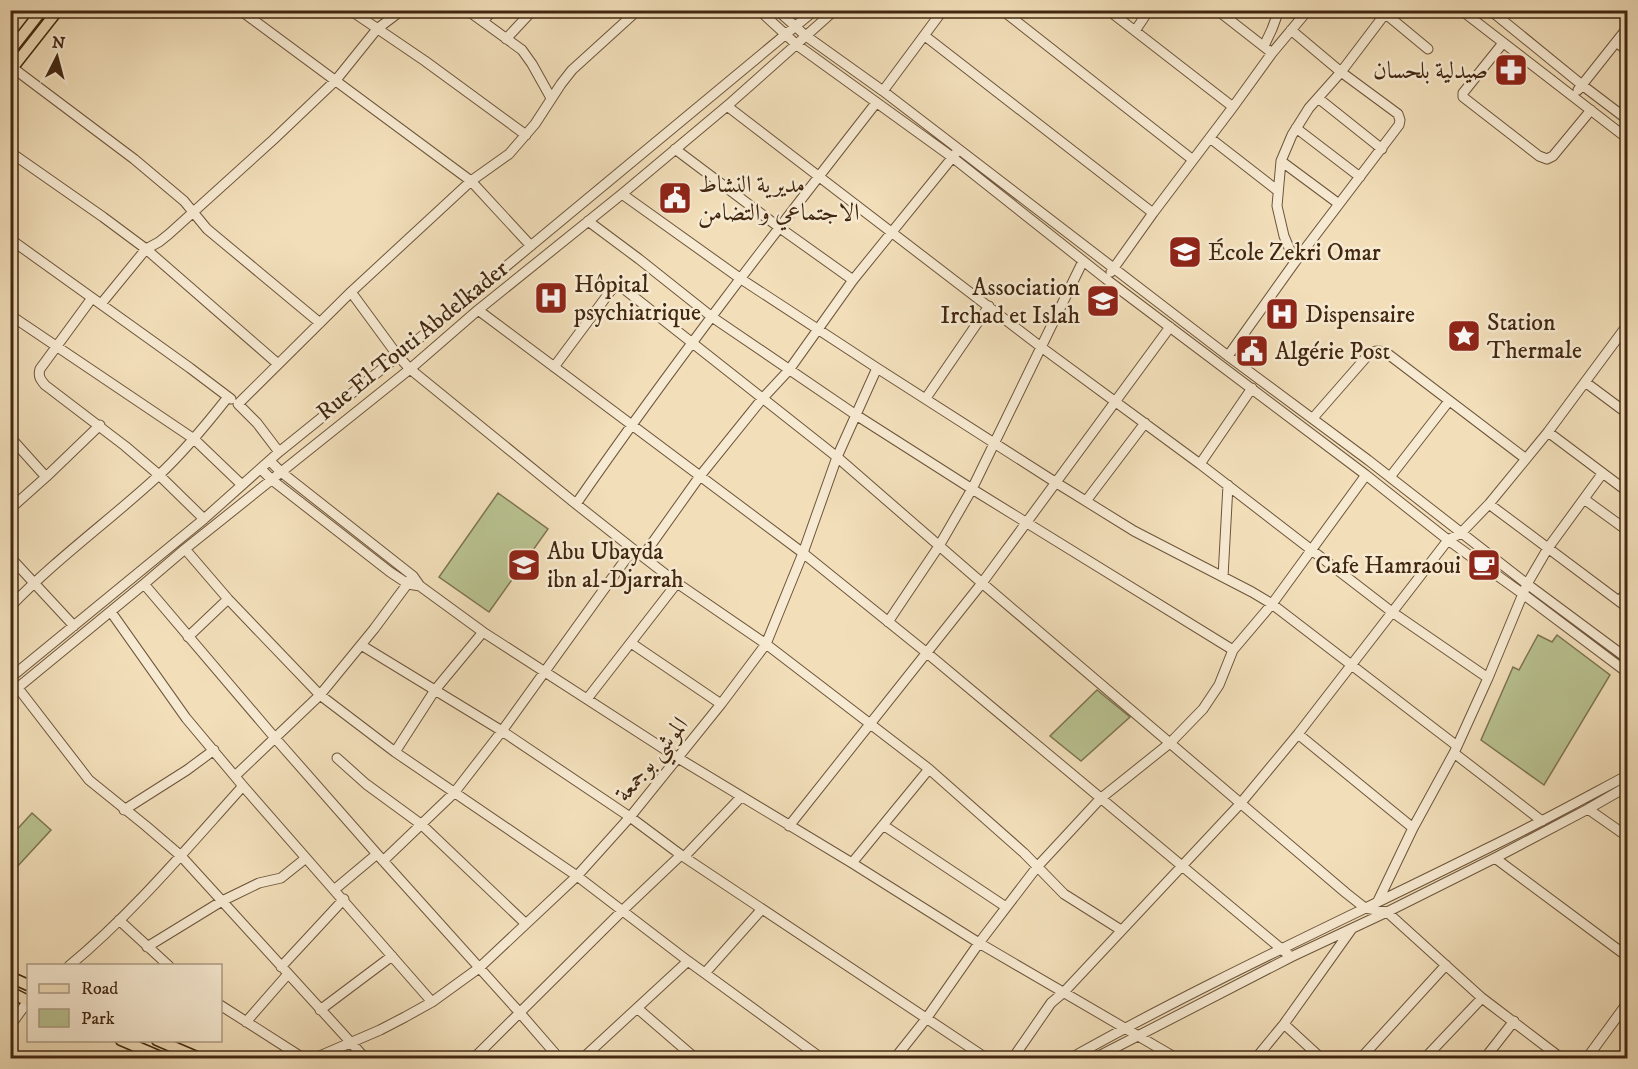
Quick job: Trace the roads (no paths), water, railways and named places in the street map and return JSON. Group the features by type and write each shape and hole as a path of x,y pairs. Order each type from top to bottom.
{"main road":[{"path":"10,51 42,10"},
{"path":"12,69 58,10"},
{"path":"10,977 27,985"},
{"path":"10,992 27,1000"},
{"path":"123,1042 163,1059"},
{"path":"159,1042 199,1059"}],"street":[{"path":"240,10 471,181 531,246"},
{"path":"252,19 261,10"},
{"path":"351,10 526,135"},
{"path":"101,304 146,249 159,242 256,156 336,80 377,29 402,10"},
{"path":"467,10 522,50 551,98"},
{"path":"483,21 493,10"},
{"path":"506,39 533,10"},
{"path":"238,404 351,292 471,181 509,154 535,124 572,70 638,10"},
{"path":"759,10 797,45 952,157 1106,279 1628,674"},
{"path":"777,10 806,36 883,91 1628,659"},
{"name":"Rue El Touti Abdelkader","path":"10,678 204,519 279,452 379,372 815,10"},
{"name":"Rue El Touti Abdelkader","path":"14,691 621,194 727,106 835,10"},
{"path":"883,91 943,10"},
{"path":"1002,10 1193,160"},
{"path":"1108,10 1233,107"},
{"path":"1135,31 1149,10"},
{"path":"1217,10 1272,52"},
{"path":"1264,46 1279,10"},
{"path":"1106,279 1272,52 1308,10"},
{"path":"1461,10 1472,14 1503,43 1628,139"},
{"path":"1490,10 1628,120"},
{"path":"1295,262 1284,236 1277,206 1281,161 1296,128 1385,12 1428,49"},
{"path":"1573,97 1628,27"},
{"path":"1228,356 1295,262 1399,125 1398,114 1341,72 1291,30"},
{"path":"925,36 1153,213"},
{"path":"1616,42 1628,51"},
{"path":"1503,43 1463,93 1463,98 1539,156 1547,159 1553,156 1591,110"},
{"path":"12,69 134,159 184,201 213,234 320,323"},
{"path":"1318,98 1382,148"},
{"path":"576,504 631,425 818,176 876,103"},
{"path":"727,106 1392,612 1488,678"},
{"path":"1296,128 1360,177"},
{"path":"1210,138 1278,191"},
{"path":"675,149 853,280"},
{"path":"643,556 700,476 762,399 789,370 853,280 959,149"},
{"path":"10,152 146,249 278,364"},
{"path":"1281,161 1339,204"},
{"path":"621,194 741,279 1055,482 1134,531 1272,604 1542,821"},
{"path":"588,221 712,318 856,415 1233,650"},
{"path":"10,239 238,404 257,423 279,452"},
{"path":"888,622 939,546 972,489 1083,261"},
{"path":"554,367 609,292 616,286 624,289 837,457 1240,804 1365,908 1387,912 1482,998 1559,1058"},
{"path":"351,292 410,369 677,583 766,644 929,769 1024,853 1064,894 1122,930"},
{"path":"92,298 40,369 40,378 45,385 100,426 159,475 204,519"},
{"path":"926,398 989,306"},
{"path":"478,309 803,553 927,653 1291,957"},
{"path":"10,315 194,439 242,485"},
{"path":"1013,1059 1051,1003 1064,992 1240,804 1352,666 1448,540 1461,533 1490,504 1548,432 1628,324"},
{"path":"789,826 982,583 1170,327"},
{"path":"1313,418 1375,351 1388,354 1526,459"},
{"name":"الموشي بوجمعة","path":"315,1059 388,1026 432,1002 478,968 577,876 630,817 678,758 766,644 803,553 837,457 877,368"},
{"path":"379,372 390,384"},
{"path":"1586,382 1628,414"},
{"path":"1200,464 1252,388"},
{"path":"10,607 33,583 159,475 194,439 228,397"},
{"path":"1390,477 1449,401"},
{"path":"1086,501 1145,423"},
{"path":"10,509 100,426"},
{"path":"1548,432 1628,492"},
{"path":"10,437 46,477"},
{"path":"270,461 410,580"},
{"path":"261,469 349,540 586,699 980,943 1176,1059"},
{"path":"1378,901 1413,828 1456,750 1527,584 1548,548 1602,474"},
{"path":"895,1059 1037,867 1100,799 1170,743 1209,701 1219,685 1233,650 1272,604 1366,475"},
{"path":"1223,577 1228,485"},
{"path":"1584,499 1628,531"},
{"path":"1490,504 1628,608"},
{"path":"349,540 356,532"},
{"path":"185,549 228,599 320,695 395,752 577,876 821,1059"},
{"path":"334,890 422,825 454,793 502,731 633,549"},
{"path":"10,557 74,626"},
{"path":"236,776 320,695 410,580"},
{"path":"586,699 677,583"},
{"path":"144,585 275,738 559,1059"},
{"path":"1619,601 1628,591"},
{"path":"188,637 228,599"},
{"path":"111,612 186,718 432,1002"},
{"path":"395,752 435,690 483,632"},
{"path":"631,643 721,704"},
{"path":"361,645 502,731 630,817 683,856 986,1059"},
{"path":"14,691 89,780 181,856 365,1059"},
{"path":"1298,734 1413,828"},
{"path":"124,810 214,750"},
{"path":"337,758 366,784 422,825 526,924"},
{"path":"852,863 929,769"},
{"path":"1071,1059 1125,1028 1378,901 1488,849 1628,775"},
{"path":"71,964 119,921 243,786"},
{"path":"1095,1059 1291,957 1495,858 1628,786"},
{"path":"474,1059 622,910 683,856 741,797"},
{"path":"1588,809 1628,837"},
{"path":"883,825 1006,908"},
{"path":"147,947 222,901 259,883 282,878 306,858"},
{"path":"1495,858 1628,957"},
{"path":"246,1022 285,970 344,899"},
{"path":"705,973 762,909"},
{"path":"119,921 167,964"},
{"path":"1256,1059 1284,1024 1352,928"},
{"path":"320,1010 392,956"},
{"path":"583,1059 688,961"},
{"path":"1361,1059 1446,965"},
{"path":"1426,1058 1482,998"},
{"path":"10,1026 27,1002"},
{"path":"1587,1059 1628,1002"},
{"path":"222,1006 303,1059"},
{"path":"637,1008 695,1059"},
{"path":"1485,1059 1514,1022"},
{"path":"1284,1024 1321,1059"}],"place":[{"name":"صيدلية بلحسان","path":"1511,70"},
{"name":"مديرية النشاط الاجتماعي والتضامن","path":"675,198"},
{"name":"École Zekri Omar","path":"1185,252"},
{"name":"Hôpital psychiatrique","path":"551,298"},
{"name":"Association Irchad et Islah","path":"1103,301"},
{"name":"Dispensaire","path":"1282,314"},
{"name":"Station Thermale","path":"1464,336"},
{"name":"Algérie Post","path":"1252,351"},
{"name":"Abu Ubayda ibn al-Djarrah","path":"524,565"},
{"name":"Cafe Hamraoui","path":"1484,565"}]}
